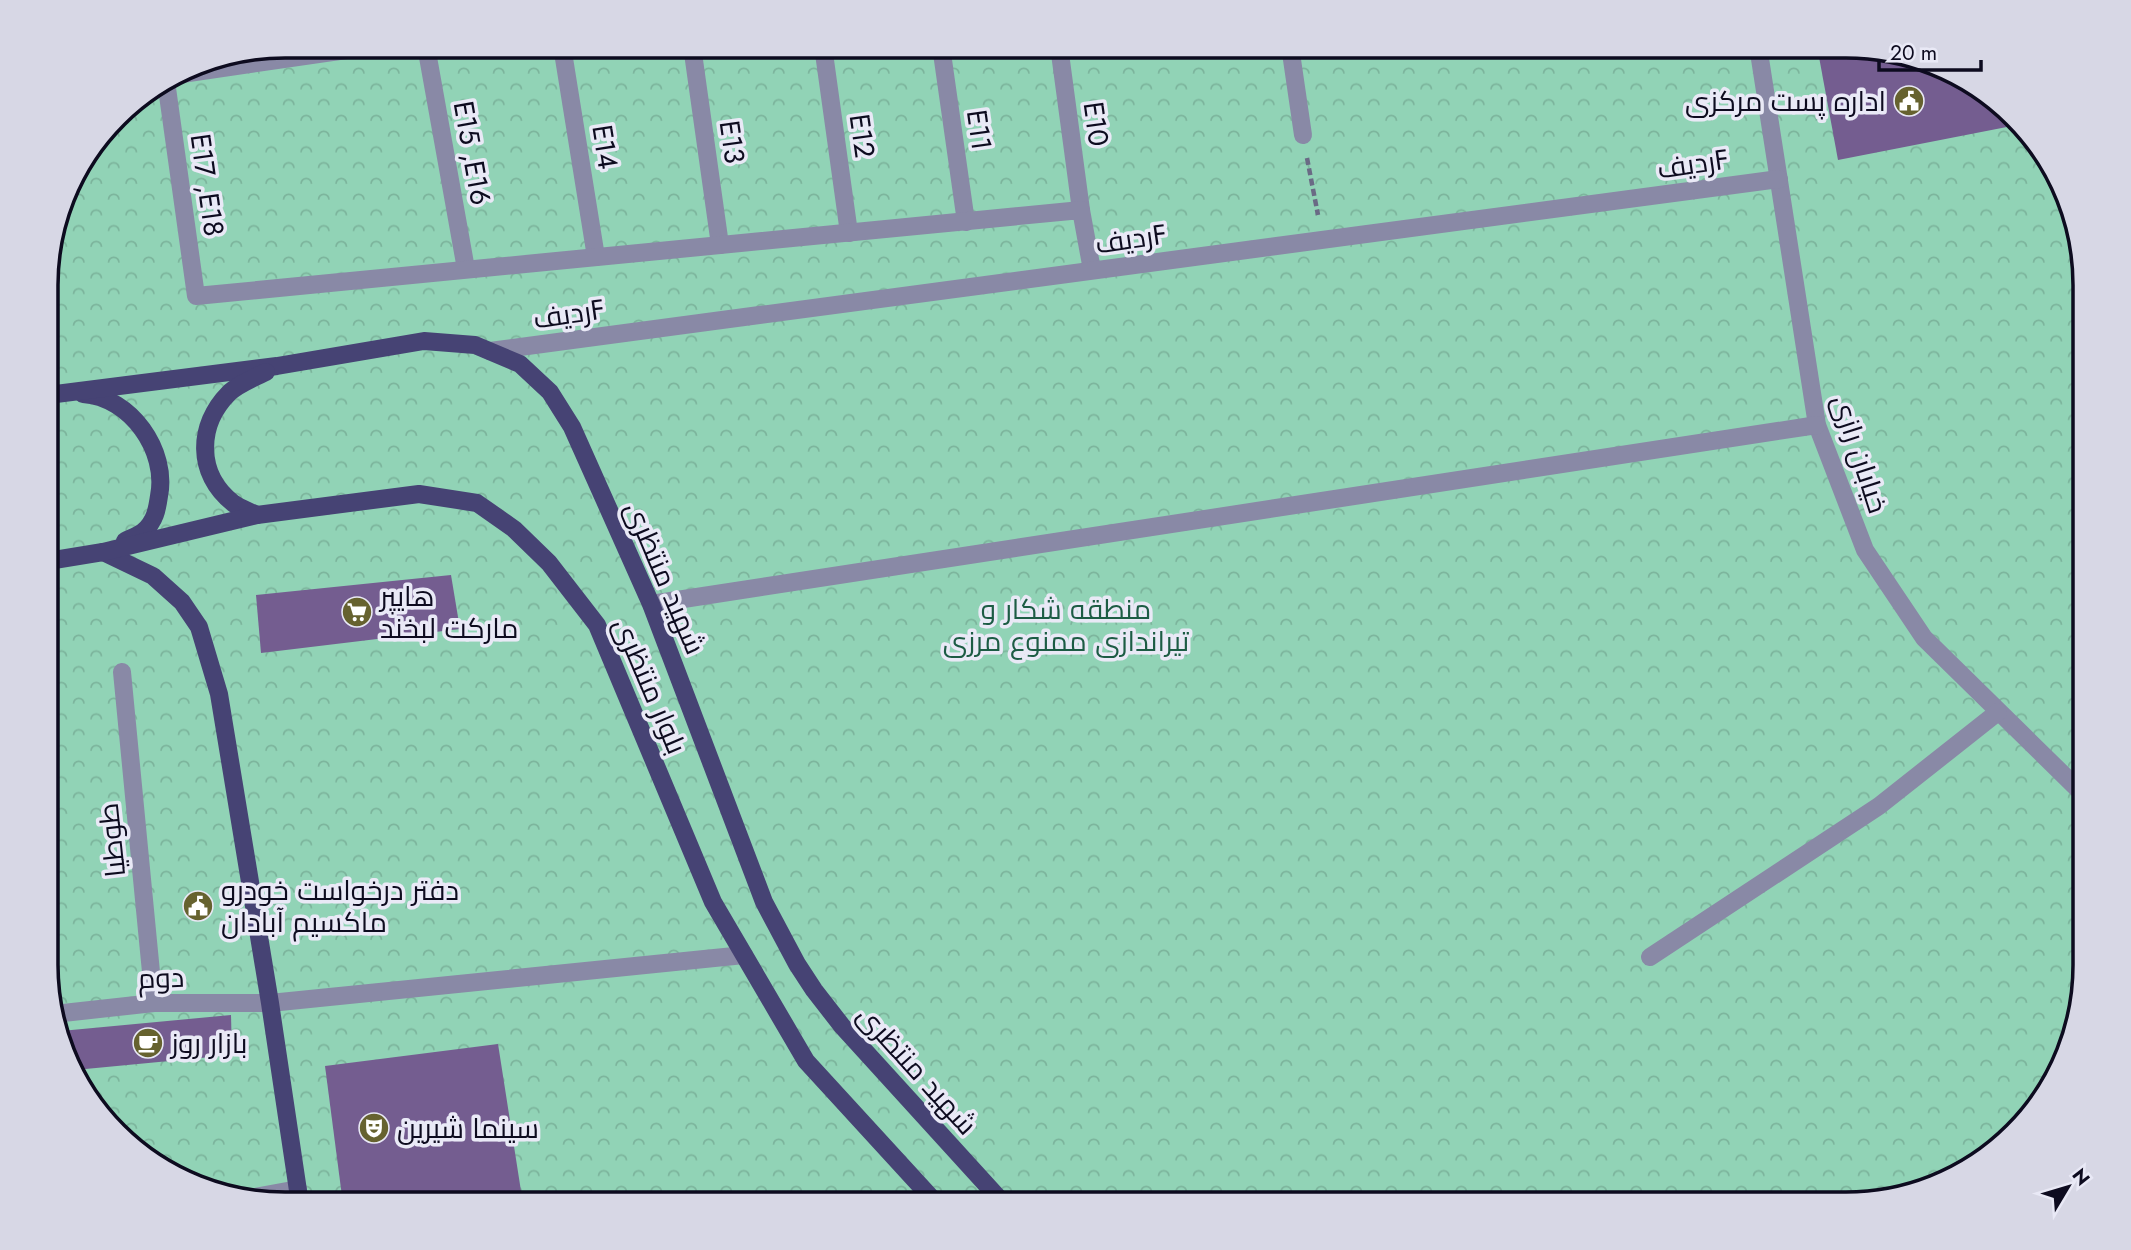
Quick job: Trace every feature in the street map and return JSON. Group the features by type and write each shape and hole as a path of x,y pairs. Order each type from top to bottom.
{"main road":[{"name":"شهید منتظری","path":"58,393 277,366 424,341 475,345 520,364 550,391 572,428 650,604 764,902 797,964 842,1026 993,1192"},
{"path":"257,515 234,504 216,485 206,461 205,435 214,410 231,391 277,366"},
{"path":"58,394 91,395 119,407 142,427 157,454 162,485 156,515 144,532 103,552"},
{"name":"بلوار منتظری","path":"58,559 103,552 257,515 419,494 477,503 514,529 549,563 597,625 713,902 806,1061 926,1192"},
{"path":"103,552 153,576 182,602 199,627 219,694 298,1192"}],"street":[{"path":"215,69 292,58"},
{"name":"E15 ,E16","path":"428,58 466,270"},
{"name":"E14","path":"564,58 596,257"},
{"name":"E13","path":"694,58 720,245"},
{"name":"E12","path":"825,58 849,233"},
{"name":"E11","path":"943,58 966,222"},
{"name":"E10","path":"1061,58 1092,270"},
{"path":"1292,58 1303,135"},
{"name":"خیابان رازی","path":"1760,58 1817,425 1865,550 1924,638 2073,784"},
{"name":"E17 ,E18","path":"167,90 196,296 466,270"},
{"name":"ردیفF","path":"490,351 1779,179"},
{"path":"466,270 1081,210"},
{"path":"650,604 1817,425"},
{"name":"طوطیا","path":"122,672 154,1003"},
{"path":"1650,957 1879,806 1998,712"},
{"name":"دوم","path":"63,1013 154,1003 270,1003 744,955"}],"path":[{"path":"1303,135 1323,240"}],"green space":[{"name":"منطقه شکار و تیراندازی ممنوع مرزی","path":"270,58 1846,58 1905,65 1960,88 2007,124 2035,159 2050,184 2061,212 2069,240 2073,270 2073,980 2069,1010 2061,1038 2043,1079 2017,1115 1996,1136 1972,1154 1947,1169 1919,1180 1891,1188 1861,1192 285,1192 226,1185 171,1162 124,1126 96,1091 81,1066 70,1038 60,995 60,255 65,226 88,171 114,135 135,114 184,81 240,62"}],"building":[{"name":"اداره پست مرکزی","path":"1819,58 1876,60 1905,65 1933,75 1960,88 2009,127 1838,160"},
{"name":"هایپر مارکت لبخند","path":"451,575 460,629 261,653 256,595"},
{"name":"بازار روز","path":"231,1015 232,1055 83,1069 68,1030"},
{"path":"498,1044 521,1192 341,1192 325,1066"}],"place":[{"name":"اداره پست مرکزی","path":"1909,101"},
{"name":"هایپر مارکت لبخند","path":"357,612"},
{"name":"دفتر درخواست خودرو ماکسیم آبادان","path":"198,906"},
{"name":"بازار روز","path":"148,1043"},
{"name":"سینما شیرین","path":"374,1128"}]}
